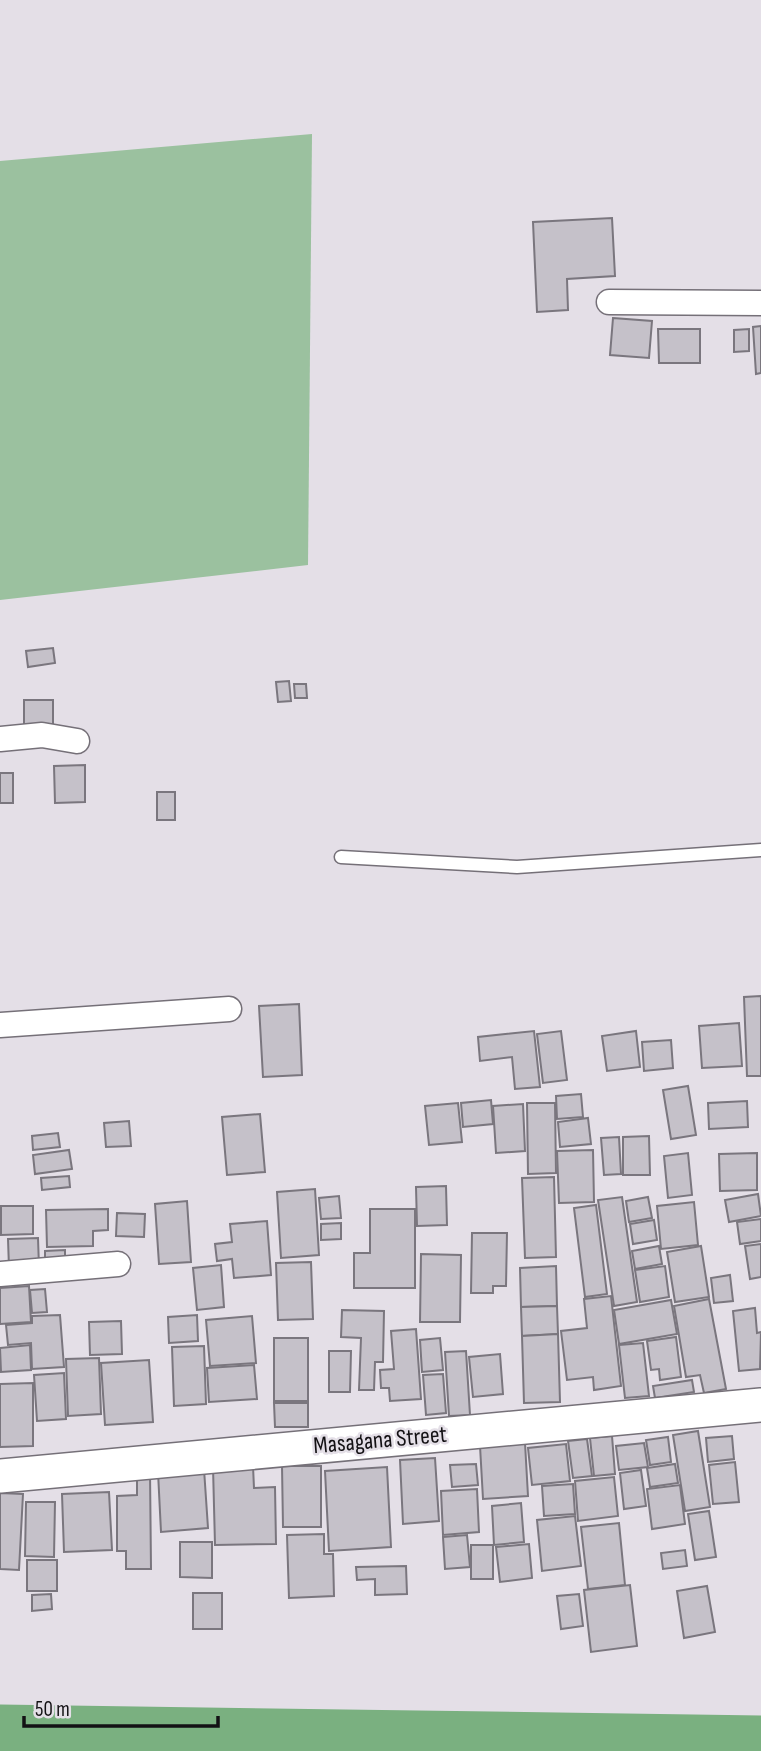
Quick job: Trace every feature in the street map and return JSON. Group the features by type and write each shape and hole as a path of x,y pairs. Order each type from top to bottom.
{"street":[{"path":"609,302 761,303"},
{"path":"0,740 42,735 77,741"},
{"path":"0,1025 229,1009"},
{"path":"0,1274 118,1264"},
{"name":"Masagana Street","path":"0,1476 761,1405"}],"lane":[{"path":"341,857 517,867 761,850"}],"green space":[{"path":"312,134 308,565 0,600 0,161"}],"building":[{"path":"612,218 615,276 567,279 568,310 537,312 533,222"},
{"path":"613,318 652,321 649,358 610,355"},
{"path":"761,326 761,373 756,374 753,327"},
{"path":"658,329 700,329 700,363 659,363"},
{"path":"749,329 749,351 734,352 734,330"},
{"path":"53,648 55,663 28,667 26,651"},
{"path":"289,681 291,701 278,702 276,682"},
{"path":"294,684 306,684 307,698 295,698"},
{"path":"24,700 53,700 53,729 24,729"},
{"path":"85,765 85,802 55,803 54,766"},
{"path":"0,773 13,773 13,803 0,803"},
{"path":"157,792 175,792 175,820 157,820"},
{"path":"761,996 761,1076 747,1076 744,997"},
{"path":"299,1004 302,1075 263,1077 259,1006"},
{"path":"739,1023 742,1066 702,1068 699,1026"},
{"path":"534,1031 540,1087 515,1089 512,1057 480,1061 478,1037"},
{"path":"561,1031 567,1080 543,1083 537,1034"},
{"path":"636,1031 640,1067 607,1071 602,1036"},
{"path":"671,1040 673,1068 644,1071 642,1042"},
{"path":"688,1086 696,1135 671,1139 663,1090"},
{"path":"581,1094 583,1117 557,1119 556,1096"},
{"path":"491,1100 493,1124 463,1127 461,1103"},
{"path":"747,1101 748,1127 709,1129 708,1103"},
{"path":"458,1103 462,1142 429,1145 425,1106"},
{"path":"527,1103 555,1103 556,1173 528,1174"},
{"path":"523,1104 525,1151 496,1153 493,1106"},
{"path":"260,1114 265,1172 227,1175 222,1117"},
{"path":"588,1118 591,1144 560,1147 558,1122"},
{"path":"129,1121 131,1146 106,1147 104,1123"},
{"path":"58,1133 60,1147 33,1150 32,1136"},
{"path":"649,1136 650,1175 623,1175 623,1137"},
{"path":"619,1137 621,1174 604,1175 601,1138"},
{"path":"69,1150 72,1169 35,1174 33,1155"},
{"path":"593,1150 594,1202 559,1203 557,1151"},
{"path":"688,1153 692,1195 668,1198 664,1156"},
{"path":"757,1153 757,1190 720,1191 719,1154"},
{"path":"69,1176 70,1187 42,1190 41,1178"},
{"path":"554,1177 556,1257 525,1258 522,1178"},
{"path":"446,1186 447,1225 417,1226 416,1187"},
{"path":"315,1189 319,1255 281,1258 277,1192"},
{"path":"758,1194 761,1216 729,1222 725,1200"},
{"path":"339,1196 341,1218 321,1219 319,1198"},
{"path":"622,1197 637,1302 614,1306 598,1200"},
{"path":"648,1197 652,1218 629,1222 626,1201"},
{"path":"187,1201 191,1262 159,1264 155,1204"},
{"path":"694,1202 698,1245 661,1249 657,1206"},
{"path":"596,1205 607,1294 585,1297 574,1208"},
{"path":"1,1206 33,1206 33,1234 1,1235"},
{"path":"108,1209 108,1230 93,1231 93,1246 47,1247 46,1210"},
{"path":"370,1209 415,1209 415,1288 354,1288 354,1253 370,1253"},
{"path":"117,1213 145,1214 144,1237 116,1236"},
{"path":"761,1219 761,1241 740,1244 737,1222"},
{"path":"654,1220 657,1240 633,1244 630,1224"},
{"path":"267,1221 271,1275 234,1278 232,1259 217,1261 215,1244 232,1242 230,1224"},
{"path":"341,1223 341,1239 321,1240 321,1224"},
{"path":"472,1233 507,1233 506,1286 493,1286 493,1293 471,1293"},
{"path":"38,1238 39,1267 9,1268 8,1239"},
{"path":"761,1244 761,1277 750,1279 745,1246"},
{"path":"659,1246 662,1264 635,1269 632,1251"},
{"path":"701,1246 709,1297 675,1302 667,1252"},
{"path":"65,1250 65,1265 45,1266 45,1251"},
{"path":"421,1254 461,1255 460,1322 420,1322"},
{"path":"311,1262 313,1319 278,1320 276,1263"},
{"path":"221,1265 224,1307 197,1310 193,1268"},
{"path":"556,1266 557,1306 521,1307 520,1268"},
{"path":"665,1266 669,1297 640,1302 635,1270"},
{"path":"730,1275 733,1301 714,1303 711,1278"},
{"path":"29,1286 31,1322 0,1324 0,1288"},
{"path":"45,1289 47,1312 32,1313 30,1290"},
{"path":"611,1296 621,1386 594,1390 593,1377 567,1380 561,1331 587,1328 584,1299"},
{"path":"709,1299 726,1389 704,1393 700,1375 686,1377 674,1306"},
{"path":"671,1300 677,1334 619,1344 614,1310"},
{"path":"557,1306 558,1334 522,1336 521,1307"},
{"path":"755,1308 757,1333 761,1332 760,1369 739,1371 733,1311"},
{"path":"342,1310 384,1311 383,1362 375,1362 374,1390 359,1390 361,1338 341,1337"},
{"path":"60,1315 64,1367 32,1369 31,1343 8,1345 6,1325 32,1323 32,1316"},
{"path":"197,1315 198,1341 169,1343 168,1317"},
{"path":"252,1316 256,1363 210,1366 206,1320"},
{"path":"121,1321 122,1354 90,1355 89,1322"},
{"path":"416,1329 421,1399 390,1401 389,1388 381,1388 380,1370 394,1369 391,1331"},
{"path":"558,1334 560,1402 524,1403 522,1336"},
{"path":"676,1337 681,1377 660,1380 659,1369 651,1370 647,1341"},
{"path":"274,1338 308,1338 308,1401 274,1401"},
{"path":"440,1338 443,1370 422,1372 420,1340"},
{"path":"643,1343 649,1396 625,1398 619,1345"},
{"path":"30,1345 31,1370 1,1372 0,1348"},
{"path":"204,1346 206,1404 174,1406 172,1347"},
{"path":"329,1351 351,1351 350,1392 329,1392"},
{"path":"466,1351 470,1415 449,1416 445,1352"},
{"path":"500,1354 503,1394 473,1397 469,1357"},
{"path":"99,1358 101,1414 68,1416 66,1359"},
{"path":"149,1360 153,1422 105,1425 101,1363"},
{"path":"254,1365 257,1399 209,1402 207,1368"},
{"path":"64,1373 66,1419 37,1421 34,1375"},
{"path":"443,1374 446,1413 426,1415 423,1375"},
{"path":"692,1380 694,1392 655,1398 653,1386"},
{"path":"33,1383 33,1446 0,1447 0,1384"},
{"path":"274,1403 308,1403 308,1427 275,1427"},
{"path":"698,1431 710,1507 685,1511 673,1435"},
{"path":"612,1436 615,1474 594,1476 590,1438"},
{"path":"732,1436 734,1459 708,1462 706,1438"},
{"path":"668,1437 671,1462 650,1465 646,1440"},
{"path":"587,1439 592,1476 573,1478 568,1441"},
{"path":"525,1443 528,1496 483,1499 480,1446"},
{"path":"644,1443 648,1467 619,1470 616,1446"},
{"path":"566,1444 570,1481 532,1485 528,1448"},
{"path":"435,1458 439,1521 403,1524 400,1460"},
{"path":"735,1462 739,1502 713,1504 709,1465"},
{"path":"476,1464 478,1485 452,1487 450,1465"},
{"path":"675,1464 678,1483 650,1487 647,1468"},
{"path":"253,1466 254,1488 275,1487 276,1544 215,1545 213,1467"},
{"path":"282,1466 321,1466 321,1527 283,1527"},
{"path":"387,1467 391,1547 329,1551 325,1471"},
{"path":"204,1469 208,1528 161,1532 158,1472"},
{"path":"641,1470 646,1506 624,1509 620,1473"},
{"path":"150,1471 151,1569 126,1569 126,1551 117,1551 117,1496 137,1495 137,1472"},
{"path":"614,1477 618,1516 578,1521 575,1481"},
{"path":"573,1484 575,1514 544,1516 542,1486"},
{"path":"680,1485 685,1524 652,1529 647,1489"},
{"path":"477,1489 479,1532 443,1535 441,1491"},
{"path":"109,1492 112,1550 64,1552 62,1494"},
{"path":"0,1493 23,1494 19,1570 0,1569"},
{"path":"26,1502 55,1502 54,1557 25,1556"},
{"path":"521,1503 524,1542 494,1545 492,1506"},
{"path":"709,1511 716,1557 695,1560 688,1514"},
{"path":"575,1516 581,1566 542,1571 537,1520"},
{"path":"619,1523 625,1585 588,1589 581,1527"},
{"path":"324,1534 324,1554 333,1554 334,1596 289,1598 287,1535"},
{"path":"467,1535 470,1567 445,1569 443,1537"},
{"path":"180,1542 212,1542 212,1578 180,1577"},
{"path":"529,1544 532,1578 500,1582 496,1547"},
{"path":"471,1545 493,1545 493,1579 471,1579"},
{"path":"685,1550 687,1566 663,1569 661,1553"},
{"path":"27,1560 57,1560 57,1591 27,1591"},
{"path":"406,1566 407,1594 375,1595 375,1579 357,1580 356,1567"},
{"path":"630,1585 637,1646 591,1652 584,1590"},
{"path":"707,1586 715,1632 684,1638 677,1591"},
{"path":"193,1593 222,1593 222,1629 193,1629"},
{"path":"51,1594 52,1609 32,1611 32,1595"},
{"path":"579,1594 583,1626 561,1629 557,1596"}],"waterway":[{"path":"0,1728 761,1739"}]}
